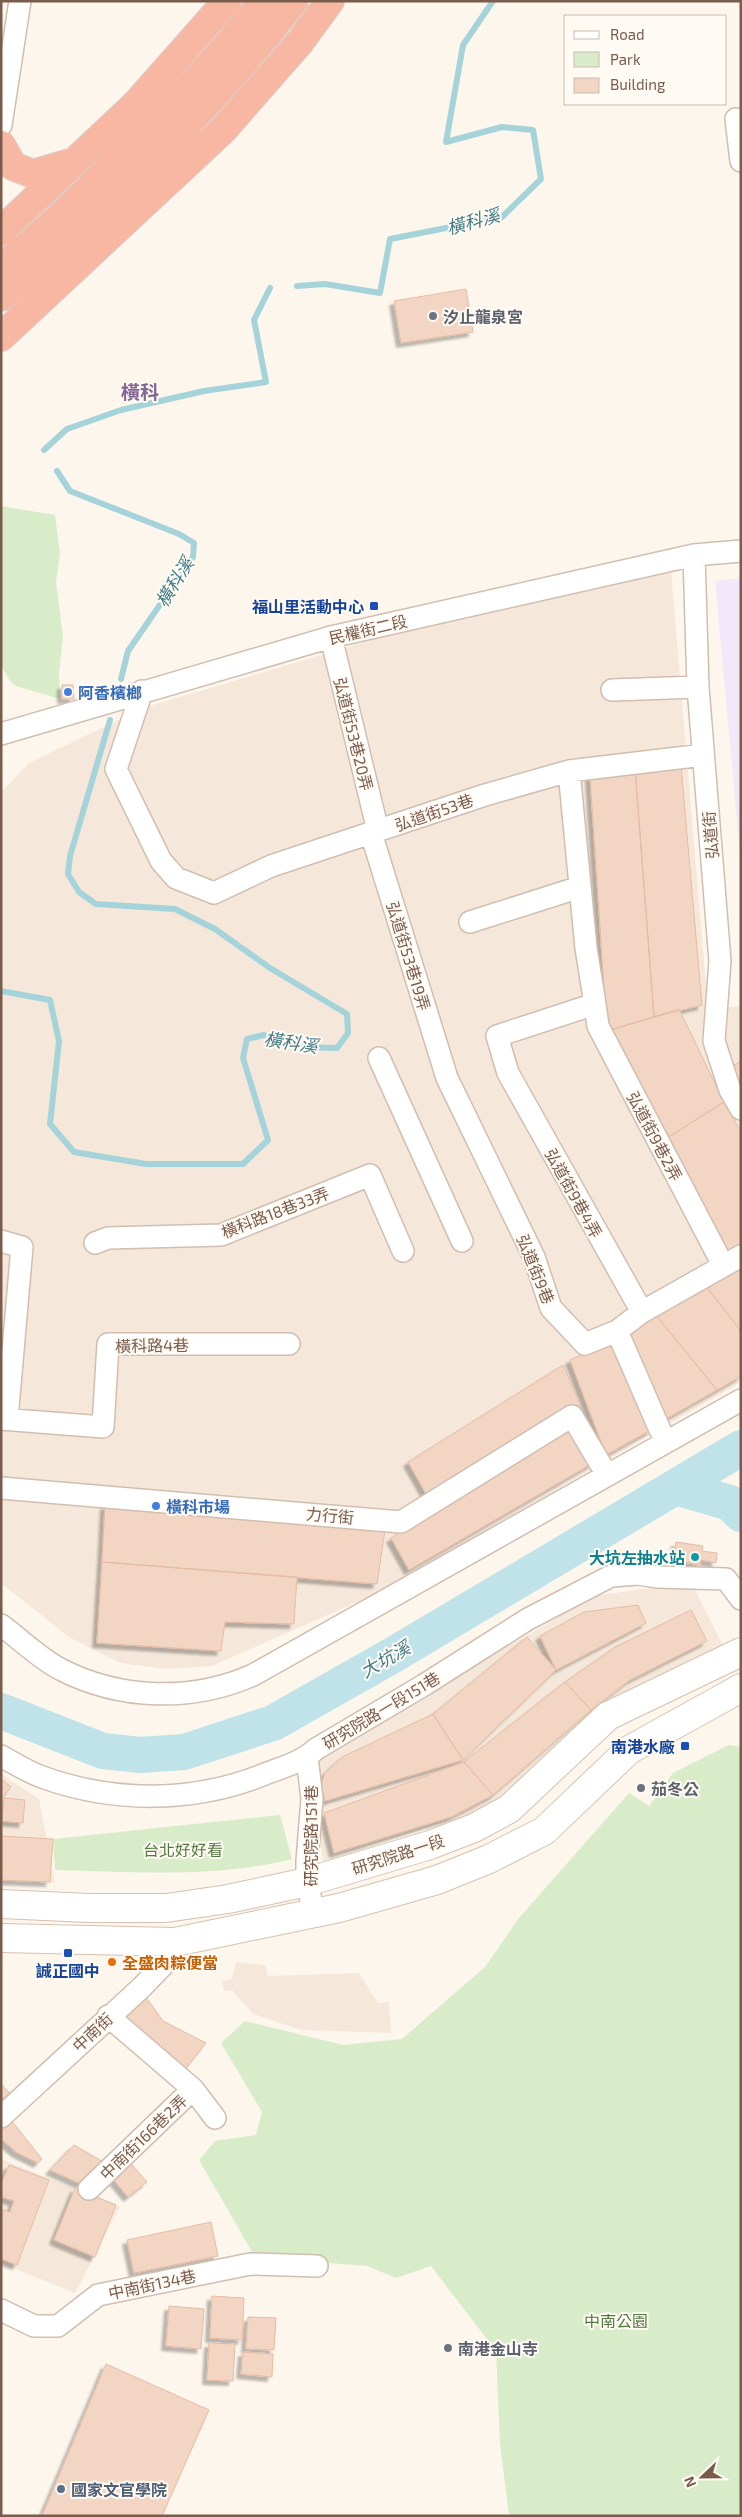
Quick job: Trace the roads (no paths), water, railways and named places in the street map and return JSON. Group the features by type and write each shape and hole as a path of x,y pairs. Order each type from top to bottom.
{"highway":[{"path":"1,231 136,104 227,1"},
{"path":"1,267 85,192 153,124 244,26 263,1"},
{"path":"1,297 103,208 176,136 262,42 294,1"},
{"path":"1,337 223,130 300,42 330,1"},
{"path":"1,145 13,166 33,174 81,155"}],"main road":[{"name":"研究院路一段","path":"1,1904 89,1908 166,1908 228,1899 307,1882 430,1845 474,1828 509,1809 608,1716 741,1652"},
{"path":"1,1938 175,1942 314,1914 437,1880 489,1859 544,1832 629,1750 741,1688"}],"street":[{"path":"1,125 20,1"},
{"path":"736,119 741,161"},
{"name":"民權街二段","path":"1,734 331,637 694,555 741,551"},
{"name":"弘道街","path":"694,555 698,687 720,961 714,1041 730,1090 741,1109"},
{"name":"弘道街53巷20弄","path":"331,637 375,832"},
{"path":"612,690 698,687"},
{"name":"弘道街53巷","path":"142,691 116,769 161,861 176,878 214,892 271,866 485,795 569,771 703,755"},
{"name":"弘道街9巷2弄","path":"569,771 586,948 601,1033 732,1260"},
{"name":"弘道街53巷19弄","path":"375,832 447,1078"},
{"path":"470,922 580,887"},
{"name":"弘道街9巷4弄","path":"595,1004 498,1036 508,1073 642,1312"},
{"path":"379,1058 462,1241"},
{"name":"弘道街9巷","path":"447,1078 534,1257 551,1308 585,1344 616,1331 642,1312 732,1260"},
{"name":"橫科路18巷33弄","path":"95,1243 108,1238 221,1235 370,1175 403,1251"},
{"path":"1,1241 22,1247 4,1419"},
{"path":"616,1331 660,1430"},
{"name":"橫科路4巷","path":"4,1419 103,1427 108,1344 289,1344"},
{"path":"1,1625 59,1668 102,1685 122,1690 172,1694 214,1690 260,1670 741,1400"},
{"name":"力行街","path":"1,1488 401,1522 572,1416 601,1465"},
{"name":"研究院路一段151巷","path":"1,1756 41,1776 90,1790 162,1797 204,1793 258,1777 307,1757 316,1749 424,1686 528,1618 611,1576 638,1574 658,1577 726,1579 741,1599"},
{"name":"研究院路151巷","path":"307,1757 312,1799 307,1882 314,1914"},
{"name":"中南街","path":"1,2116 108,2016 142,1987 166,1962 175,1942"},
{"path":"108,2016 193,2089"},
{"name":"中南街166巷2弄","path":"89,2188 193,2089 214,2118"},
{"name":"中南街134巷","path":"1,2310 34,2326 58,2326 78,2313 98,2295 250,2264 317,2266"}],"waterway":[{"name":"橫科溪","path":"297,286 325,284 380,293 390,239 502,217 541,179 533,130 502,127 446,142 463,45 493,1"},
{"name":"橫科溪","path":"44,450 67,429 121,410 204,391 266,382 254,320 270,288"},
{"name":"橫科溪","path":"57,471 70,491 179,534 194,543 193,557 128,651 121,679"},
{"name":"橫科溪","path":"1,991 50,1000 59,1041 50,1124 74,1152 146,1164 243,1164 268,1140 243,1058 247,1039 264,1035 303,1047 337,1048 348,1033 347,1014 270,968 215,929 175,909 96,904 79,892 68,874 70,856 110,720"},
{"name":"大坑溪","path":"1,1711 103,1751 140,1755 184,1752 273,1723 393,1655 741,1448"},
{"path":"675,1487 730,1503 741,1514"}],"place":[{"name":"汐止龍泉宮","path":"433,316"},
{"name":"福山里活動中心","path":"374,606"},
{"name":"阿香檳榔","path":"68,692"},
{"name":"橫科市場","path":"156,1506"},
{"name":"大坑左抽水站","path":"695,1557"},
{"name":"南港水廠","path":"685,1746"},
{"name":"茄冬公","path":"641,1788"},
{"name":"誠正國中","path":"68,1953"},
{"name":"全盛肉粽便當","path":"112,1962"},
{"name":"南港金山寺","path":"448,2348"},
{"name":"國家文官學院","path":"61,2489"}],"district":[{"name":"橫科","path":"140,391"}],"park label":[{"name":"台北好好看","path":"183,1849"},
{"name":"中南公園","path":"616,2320"}]}
